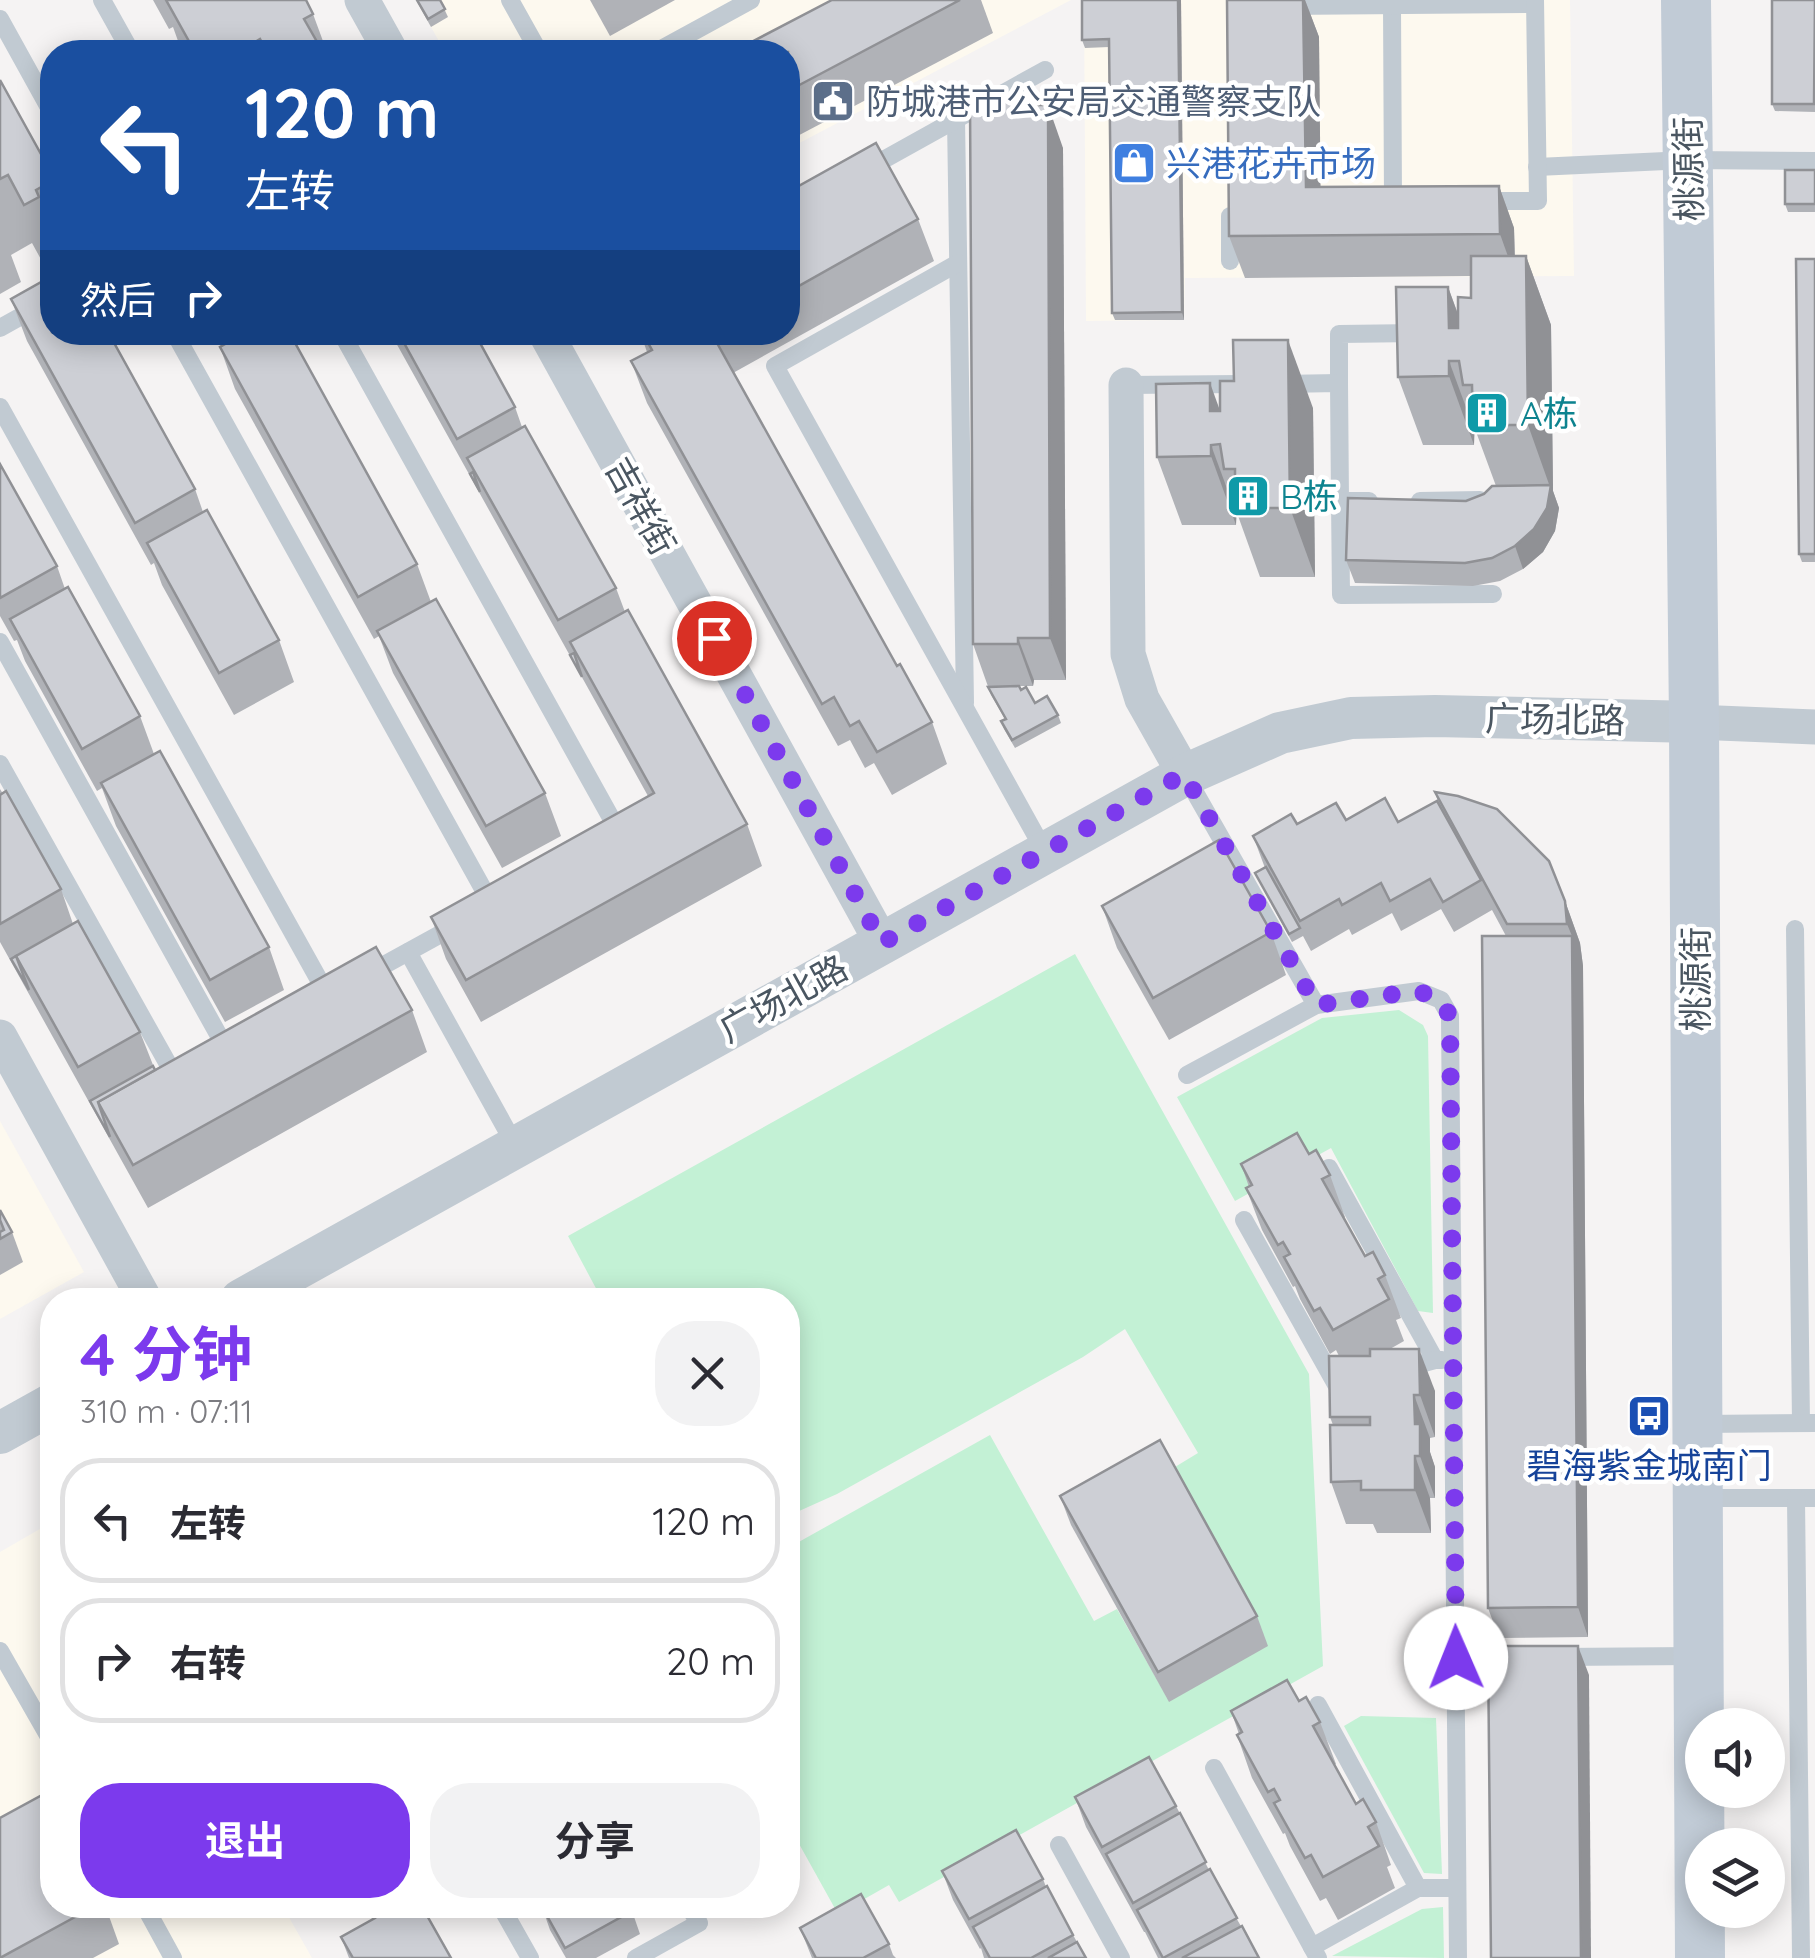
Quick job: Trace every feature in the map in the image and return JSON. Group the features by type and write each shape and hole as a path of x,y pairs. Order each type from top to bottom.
{"main road":[{"name":"桃源街","path":"1686,0 1700,1958"}],"street":[{"path":"362,0 384,40"},
{"name":"吉祥街","path":"552,345 882,943"},
{"path":"1126,385 1128,654 1142,699 1184,774"},
{"name":"广场北路","path":"263,1288 1184,774 1280,733 1351,718 1435,716 1815,727"},
{"path":"4,1052 138,1288"},
{"path":"0,1433 40,1411"}],"lane":[{"path":"102,0 124,40"},
{"path":"510,0 532,40"},
{"path":"674,40 725,6 750,0"},
{"path":"1264,6 1535,2 1538,200 1466,201"},
{"path":"1392,5 1393,202 1429,201"},
{"path":"0,19 40,91"},
{"path":"855,175 1045,70"},
{"path":"956,119 965,708"},
{"path":"1538,167 1688,160 1815,161"},
{"path":"1230,202 1230,261"},
{"path":"958,263 774,366 1045,852"},
{"path":"0,328 40,306"},
{"path":"1430,334 1338,334 1341,595 1492,594"},
{"path":"0,406 319,1001 500,900 184,345"},
{"path":"347,345 620,834 604,843"},
{"path":"1126,385 1339,384"},
{"path":"1400,501 1480,500"},
{"path":"1340,501 1380,501"},
{"path":"0,642 236,1048 176,1081 0,764"},
{"path":"1184,774 1316,1005"},
{"path":"1697,1424 1808,1423 1795,929"},
{"path":"408,952 516,1147"},
{"path":"1188,1075 1316,1005 1418,991 1440,1000 1450,1016 1444,1360 1456,1658 1458,1958"},
{"path":"1329,1168 1444,1360"},
{"path":"1244,1220 1337,1386 1354,1381"},
{"path":"1386,1373 1444,1360"},
{"path":"1698,1498 1806,1498 1801,1958"},
{"path":"0,1651 40,1721"},
{"path":"1456,1658 1698,1656"},
{"path":"1318,1705 1418,1888"},
{"path":"1214,1768 1315,1952 1418,1888 1458,1888"},
{"path":"1059,1845 1121,1958"},
{"path":"151,1918 174,1958"},
{"path":"507,1918 530,1958"},
{"path":"636,1958 698,1924 695,1918"}],"shaded area":[{"name":"防城港市公安局交通警察支队","path":"416,0 1071,0 800,143 800,40 438,40"},
{"path":"1084,0 1570,0 1574,276 1185,278 1184,320 1086,321"},
{"path":"0,1121 84,1272 55,1288 40,1288 40,1297 0,1319"},
{"path":"40,1529 40,1918 289,1918 312,1958 0,1958 0,1552"}],"green space":[{"path":"1075,954 1309,1374 1323,1666 899,1902 889,1885 838,1914 800,1846 800,1541 990,1435 1094,1621 1117,1609 1169,1701 1170,1470 1198,1453 1125,1329 1083,1357 837,1494 800,1511 800,1288 596,1288 568,1236"},
{"path":"1399,1010 1423,1025 1428,1036 1433,1313 1418,1311 1331,1148 1235,1201 1177,1097 1322,1018"},
{"path":"1361,1716 1436,1718 1442,1874 1424,1873 1344,1726"},
{"path":"1443,1907 1444,1958 1332,1956 1422,1909"}],"building":[{"path":"166,0 306,0 313,14 304,19 316,40 260,39 188,40"},
{"path":"417,0 440,0 445,9 428,19"},
{"path":"832,0 960,0 800,85 800,40 755,40"},
{"name":"兴港花卉市场","path":"1082,0 1178,0 1182,312 1112,313 1109,39 1082,40"},
{"path":"1227,0 1303,0 1306,187 1499,186 1500,234 1229,236"},
{"path":"1772,0 1815,0 1814,104 1772,104"},
{"path":"0,80 40,152 40,188 36,190 39,197 24,205 8,175 0,179"},
{"path":"970,100 1048,105 1050,638 1018,638 1018,644 973,644"},
{"path":"876,143 918,219 800,285 800,185"},
{"path":"1785,170 1815,170 1815,204 1785,204"},
{"path":"1471,256 1526,256 1528,425 1473,425 1472,385 1463,385 1459,361 1449,361 1449,376 1398,377 1396,287 1448,287 1449,328 1458,328 1458,297 1471,298"},
{"path":"1796,259 1815,259 1815,554 1799,554"},
{"path":"40,283 40,345 115,345 195,489 135,523 11,299"},
{"path":"1233,340 1288,340 1290,508 1235,508 1235,469 1224,469 1220,444 1211,445 1211,456 1157,457 1156,384 1210,383 1210,411 1220,411 1220,381 1234,381"},
{"path":"296,345 417,564 358,597 220,347"},
{"path":"405,345 481,345 515,407 457,439"},
{"path":"649,345 718,345 932,722 877,752 859,721 850,726 834,697 822,704 631,361 652,350"},
{"path":"525,426 616,588 558,620 467,458"},
{"path":"0,464 57,566 0,598"},
{"path":"1551,485 1547,508 1534,529 1515,546 1492,558 1465,563 1346,560 1348,498 1466,501 1492,486"},
{"path":"207,510 279,640 219,673 147,543"},
{"path":"68,587 140,716 82,749 10,619"},
{"path":"436,599 545,793 486,826 377,631"},
{"path":"628,610 747,824 466,980 431,917 654,793 570,642"},
{"path":"1019,686 1021,690 1026,687 1035,703 1047,696 1058,715 1012,740 1001,721 1006,719 988,687"},
{"path":"160,751 269,947 210,980 101,783"},
{"path":"6,791 61,889 0,924 0,795"},
{"path":"1435,792 1497,809 1549,861 1565,901 1567,924 1507,924"},
{"path":"1385,798 1398,822 1437,801 1481,880 1443,902 1430,879 1390,901 1381,883 1342,905 1339,899 1300,921 1253,836 1291,814 1297,824 1336,803 1346,820"},
{"path":"1219,840 1271,932 1153,998 1102,906"},
{"path":"1266,867 1300,928 1289,934 1255,873"},
{"path":"78,921 140,1032 78,1067 16,956"},
{"path":"1482,936 1572,936 1578,1607 1488,1608"},
{"path":"376,947 412,1010 133,1165 98,1102"},
{"path":"16,956 29,990 11,959"},
{"path":"153,1066 155,1070 98,1102 110,1137 90,1101"},
{"path":"1297,1133 1309,1154 1316,1150 1330,1175 1322,1179 1365,1256 1373,1252 1385,1275 1378,1279 1389,1299 1333,1330 1320,1308 1314,1311 1284,1257 1290,1254 1283,1242 1278,1245 1246,1188 1252,1185 1241,1164"},
{"path":"0,1210 12,1232 0,1239 4,1230"},
{"path":"1370,1349 1419,1349 1420,1395 1414,1395 1415,1424 1420,1424 1420,1456 1415,1456 1415,1490 1361,1490 1361,1481 1331,1482 1330,1425 1370,1425 1370,1417 1330,1417 1329,1356 1370,1356"},
{"path":"1160,1440 1257,1616 1158,1672 1060,1496"},
{"path":"1488,1646 1578,1646 1581,1958 1491,1958"},
{"path":"1287,1680 1299,1701 1306,1697 1320,1722 1313,1726 1356,1804 1363,1799 1376,1822 1368,1827 1379,1846 1323,1877 1311,1855 1305,1858 1274,1803 1280,1800 1274,1789 1268,1792 1237,1735 1242,1732 1231,1711"},
{"path":"1149,1757 1176,1806 1102,1847 1075,1797"},
{"path":"40,1796 40,1918 73,1918 0,1958 0,1818"},
{"path":"1180,1813 1206,1862 1133,1903 1106,1854"},
{"path":"1016,1830 1043,1879 969,1919 942,1871"},
{"path":"1210,1869 1237,1918 1163,1958 1137,1910"},
{"path":"1047,1886 1073,1935 1031,1958 990,1958 973,1927"},
{"path":"861,1894 889,1944 863,1958 816,1958 800,1928"},
{"path":"375,1918 428,1918 451,1958 353,1958 341,1937"},
{"path":"548,1918 619,1918 565,1948"},
{"path":"1242,1926 1259,1958 1182,1958"},
{"path":"1077,1942 1086,1958 1048,1958"}],"place":[{"name":"防城港市公安局交通警察支队","path":"833,101"},
{"name":"兴港花卉市场","path":"1134,163"},
{"name":"A栋","path":"1487,413"},
{"name":"B栋","path":"1248,496"},
{"name":"碧海紫金城南门","path":"1649,1416"}],"route":[{"path":"714,638 882,943 1184,774 1316,1005 1418,991 1440,1000 1450,1016 1456,1658"}]}
